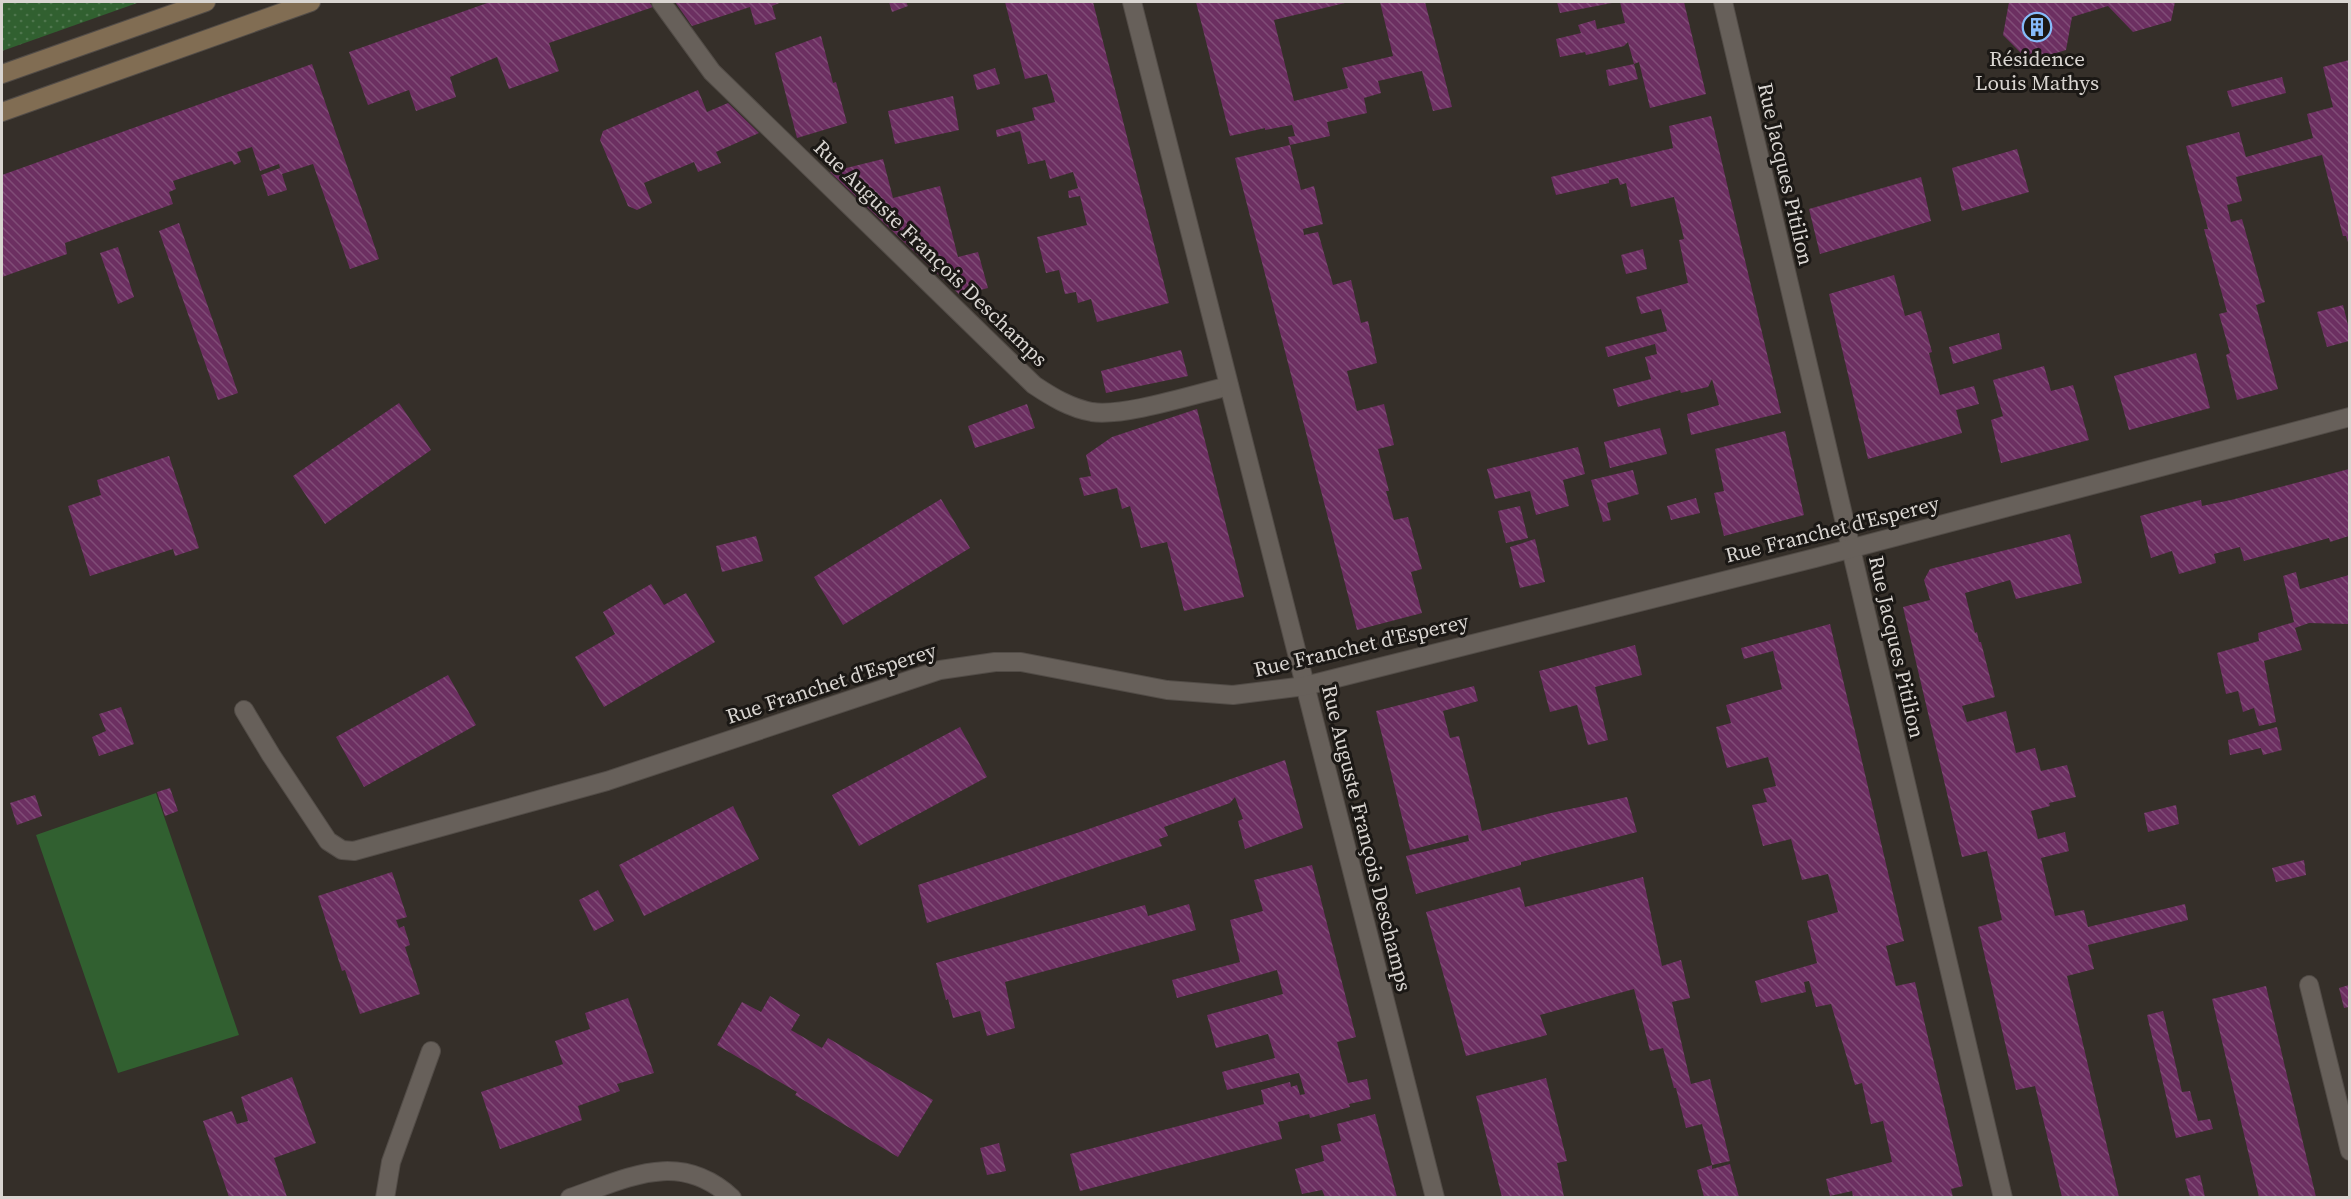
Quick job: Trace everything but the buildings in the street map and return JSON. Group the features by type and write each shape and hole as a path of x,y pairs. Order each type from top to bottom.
{"main road":[{"path":"2,74 206,2"},
{"path":"2,112 311,2"}],"street":[{"name":"Rue Auguste François Deschamps","path":"661,2 712,72 1034,385 1068,405 1094,412 1119,411 1229,386"},
{"name":"Rue Auguste François Deschamps","path":"1132,2 1435,1197"},
{"name":"Rue Jacques Pitilion","path":"1723,2 2003,1197"},
{"name":"Rue Franchet d'Esperey","path":"244,710 328,841 342,850 354,851 581,789 912,678 966,665 1021,662 1167,690 1233,695 1305,686 1851,548 2349,417"},
{"path":"2309,986 2349,1151"},
{"path":"385,1197 391,1162 430,1051"},
{"path":"570,1197 646,1172 665,1170 699,1177 732,1197"}],"green space":[{"path":"2,2 140,2 2,51"},
{"path":"156,793 239,1035 118,1073 36,835"}],"place":[{"name":"Résidence Louis Mathys","path":"2037,27"}]}
